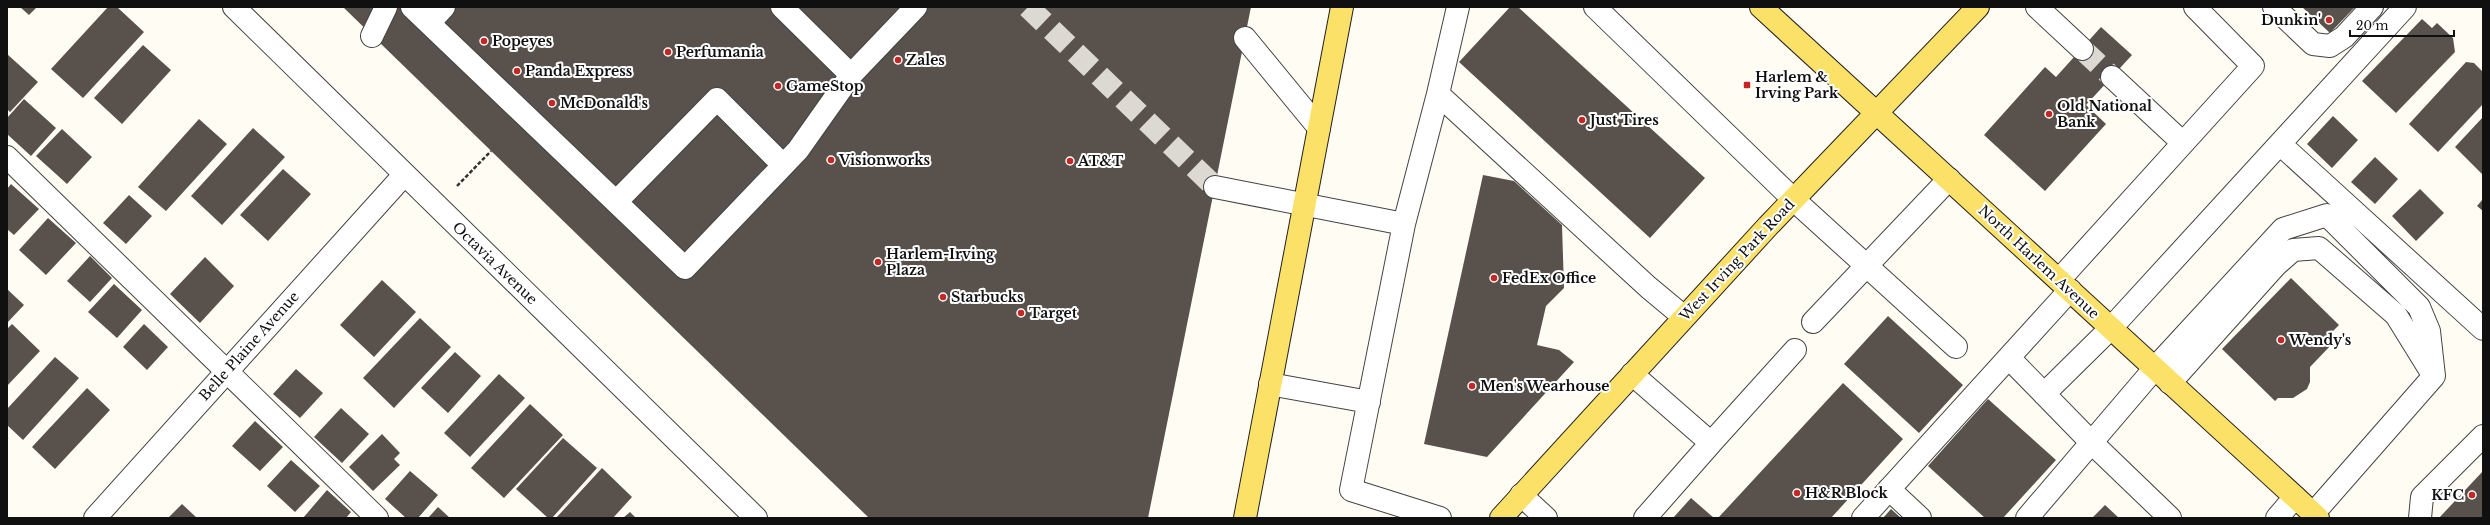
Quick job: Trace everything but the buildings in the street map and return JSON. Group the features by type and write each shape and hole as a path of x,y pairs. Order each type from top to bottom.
{"main road":[{"path":"1245,518 1342,7"},
{"name":"North Harlem Avenue","path":"1761,7 2316,516"},
{"name":"West Irving Park Road","path":"1501,518 1793,199 1978,7"}],"street":[{"name":"Octavia Avenue","path":"234,7 756,518"},
{"path":"372,36 386,7"},
{"path":"412,7 685,268 798,150 851,75 916,7"},
{"path":"429,23 444,7"},
{"path":"782,7 851,75"},
{"path":"1440,518 1351,490 1404,224 1438,94 1458,7"},
{"path":"1596,7 1793,199 1956,347"},
{"path":"2037,7 2082,49"},
{"path":"1862,518 2009,358 2064,285 2183,143 2253,66 2195,7"},
{"path":"2274,7 2314,44 2330,46 2344,37 2372,7"},
{"path":"2044,394 2112,328 2405,7"},
{"path":"1245,38 1318,128"},
{"path":"2112,77 2183,143"},
{"path":"1438,94 1648,288 1684,318"},
{"path":"616,202 717,99 783,166"},
{"path":"2280,144 2483,329"},
{"path":"7,158 228,371 377,518"},
{"name":"Belle Plaine Avenue","path":"95,518 404,175"},
{"path":"1813,322 1867,267 1949,179"},
{"path":"1215,187 1404,224"},
{"path":"2027,518 2155,368 2283,229 2327,215 2419,307 2429,331 2434,376 2316,516"},
{"path":"2170,383 2276,266 2293,250 2319,248 2396,315 2434,376"},
{"path":"1645,518 1710,443 1795,350"},
{"path":"2009,358 2091,442 2170,518"},
{"path":"1632,374 1710,443"},
{"path":"1270,384 1369,402"},
{"path":"2420,518 2422,497 2483,436"},
{"path":"1889,489 1920,518"},
{"path":"1521,495 1546,518"},
{"path":"2277,518 2295,497"}],"path":[{"path":"467,176 491,151"}],"tunnel":[{"path":"1028,7 1215,187"},
{"path":"2082,49 2112,77"}],"place":[{"name":"Dunkin'","path":"2329,20"},
{"name":"Popeyes","path":"484,41"},
{"name":"Perfumania","path":"668,52"},
{"name":"Zales","path":"898,60"},
{"name":"Panda Express","path":"517,71"},
{"name":"Harlem & Irving Park","path":"1747,85"},
{"name":"GameStop","path":"778,86"},
{"name":"McDonald's","path":"552,103"},
{"name":"Old National Bank","path":"2049,114"},
{"name":"Just Tires","path":"1582,120"},
{"name":"Visionworks","path":"831,160"},
{"name":"AT&T","path":"1070,161"},
{"name":"Harlem-Irving Plaza","path":"878,262"},
{"name":"FedEx Office","path":"1494,278"},
{"name":"Starbucks","path":"943,297"},
{"name":"Target","path":"1021,313"},
{"name":"Wendy's","path":"2281,340"},
{"name":"Men's Wearhouse","path":"1472,386"},
{"name":"H&R Block","path":"1797,493"},
{"name":"KFC","path":"2472,495"}]}
